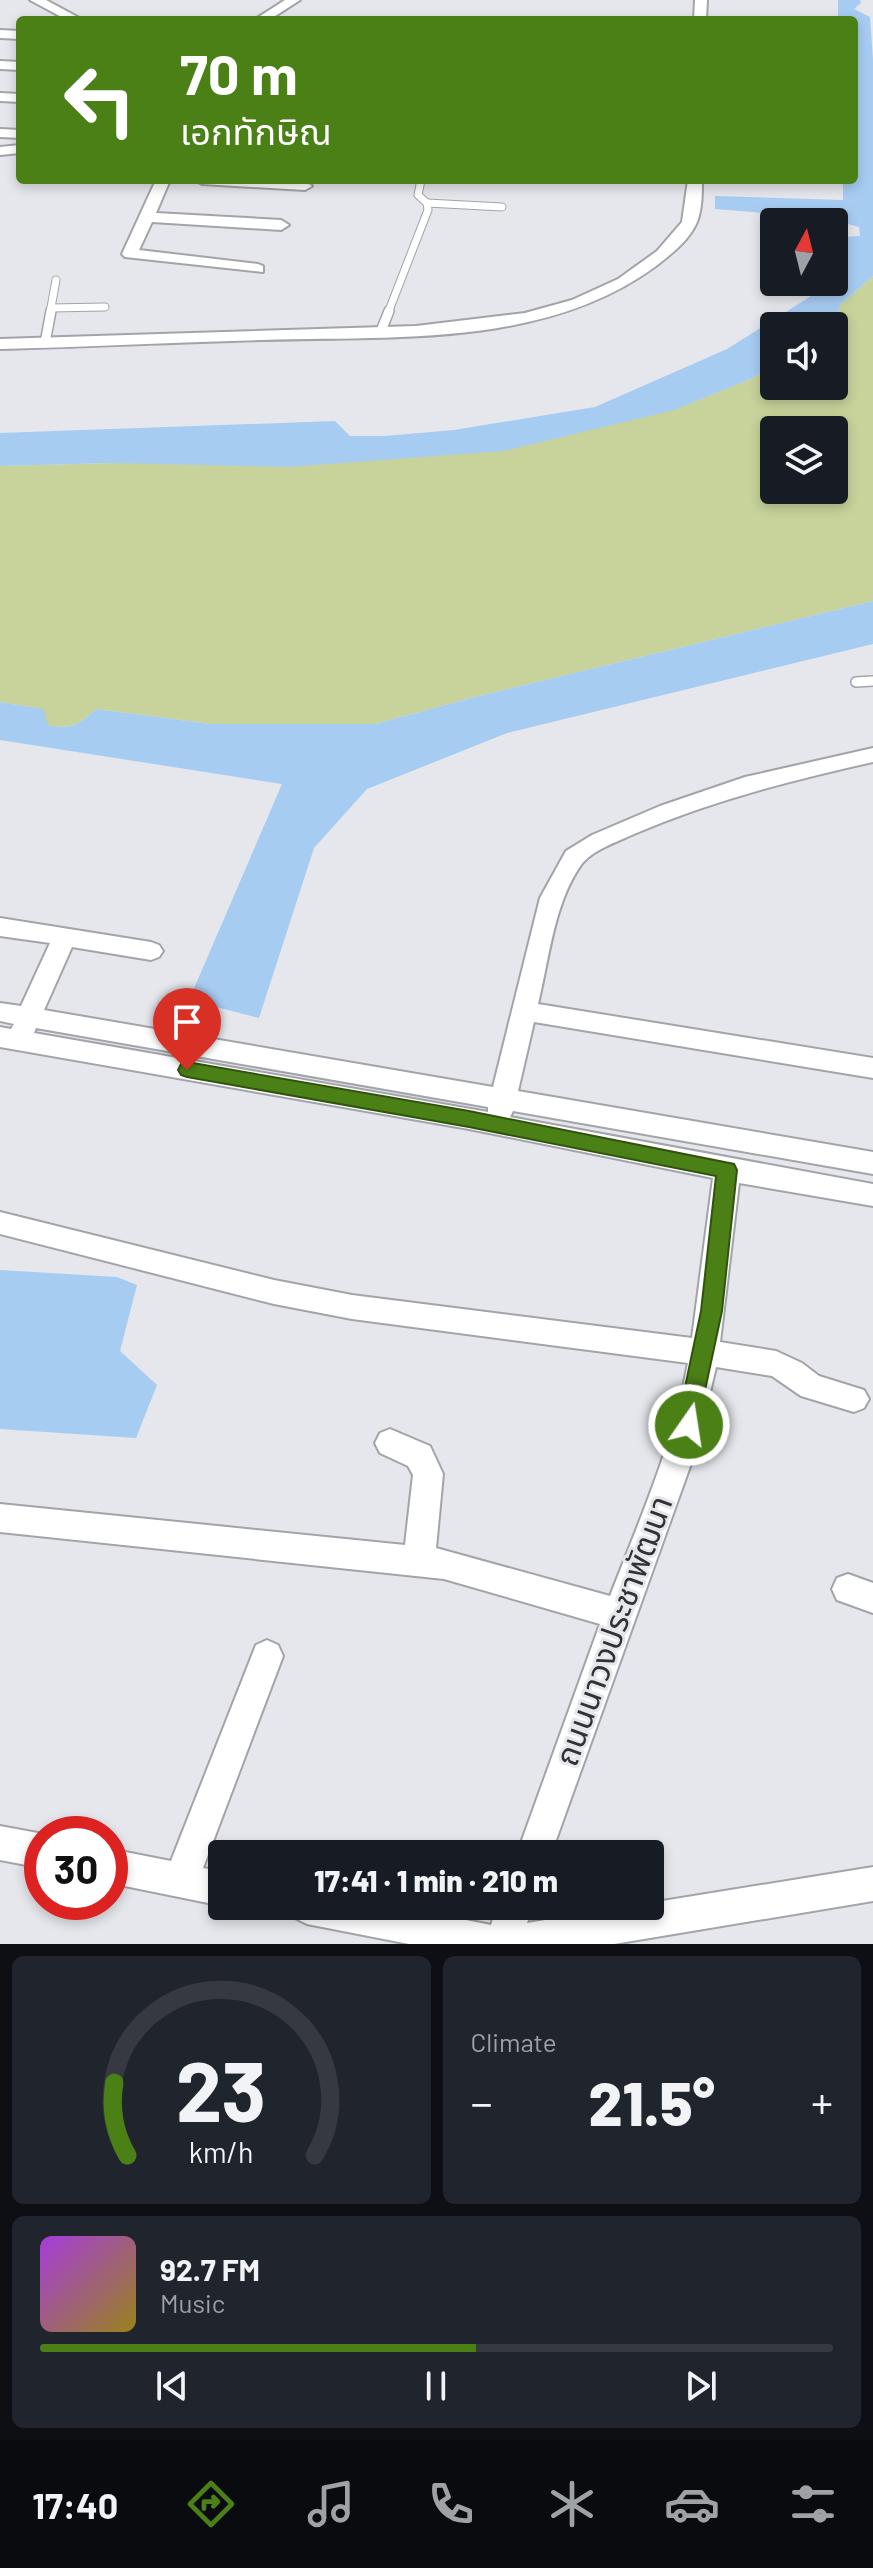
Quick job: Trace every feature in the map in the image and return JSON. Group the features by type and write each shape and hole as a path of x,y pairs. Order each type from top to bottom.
{"street":[{"path":"36,0 69,16"},
{"path":"267,16 294,0"},
{"path":"161,184 149,217 131,250 134,256 258,269"},
{"path":"271,184 305,186"},
{"path":"0,344 443,329 494,323 574,304 621,284 651,264 682,235 691,215 695,184"},
{"path":"149,217 281,225"},
{"path":"497,1125 552,898 574,857 600,840 668,811 753,782 873,755"},
{"path":"0,927 151,951"},
{"path":"16,1031 64,938"},
{"path":"524,1011 873,1068"},
{"path":"0,1012 16,1031 727,1170 873,1195"},
{"path":"16,1031 503,1098 873,1163"},
{"name":"ถนนนาวงประชาพัฒนา","path":"539,1840 682,1447 695,1403 727,1170"},
{"path":"0,1223 274,1292 352,1307 776,1364 811,1387 854,1399"},
{"path":"390,1443 419,1456 428,1474 419,1561"},
{"path":"0,1518 419,1561 503,1579 619,1614"},
{"path":"181,1881 267,1656"},
{"path":"0,1843 24,1848"},
{"path":"128,1870 208,1886"},
{"path":"379,1920 502,1944 873,1884"},
{"path":"502,1944 510,1920"}],"lane":[{"path":"420,184 418,195 427,203 502,207"},
{"path":"381,331 428,210 427,203"},
{"path":"45,343 56,280"},
{"path":"51,308 105,307"},
{"path":"856,682 873,681"}],"green space":[{"path":"873,276 873,601 375,724 211,724 96,709 79,722 62,727 47,725 42,709 0,702 0,466 114,463 673,410 760,374 760,400 848,400 848,312 838,312 839,306"}],"water":[{"path":"838,0 860,0 861,3 854,9 870,17 873,59 873,276 839,306 838,312 786,312 811,296 848,296 848,237 860,236 859,227 848,224 848,208 760,208 760,213 715,209 715,196 843,200 843,184 858,184 858,16 838,16"},
{"path":"760,328 760,374 674,410 504,451 288,467 114,463 0,466 0,433 335,421 350,436 454,430 595,407 727,349"},
{"path":"873,601 873,644 507,733 367,789 314,848 259,1018 189,1000 282,784 0,740 0,702 43,709 48,725 63,727 79,722 96,709 211,724 375,724"},
{"path":"0,1270 117,1277 137,1285 120,1351 157,1385 136,1438 0,1429"}],"route":[{"path":"187,1070 469,1119 727,1170 711,1311 689,1425"}]}
